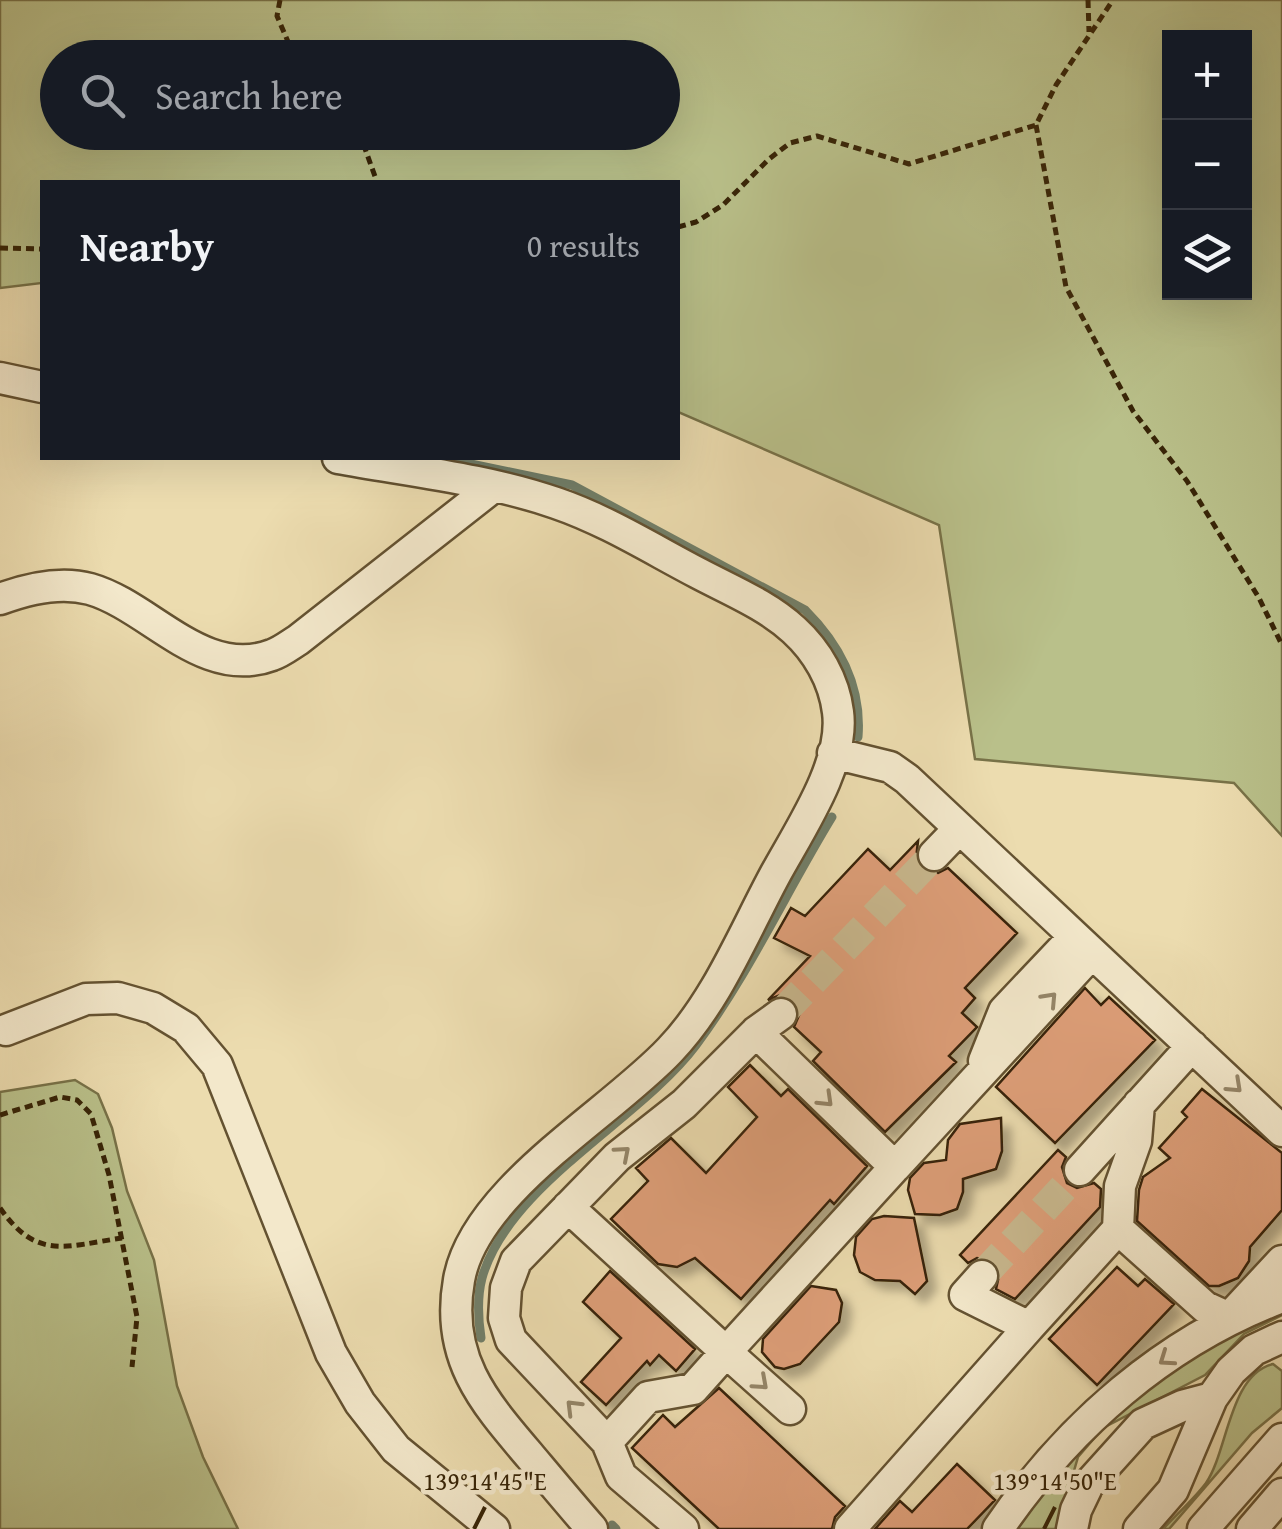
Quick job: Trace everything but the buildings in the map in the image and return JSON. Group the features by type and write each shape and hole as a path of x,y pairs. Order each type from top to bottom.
{"street":[{"path":"0,378 40,386"},
{"path":"349,460 557,503 608,526 791,627 814,651 827,676 838,713 834,753 817,797 694,1022 642,1076 508,1194 470,1246 459,1277 459,1339 464,1364 478,1393 592,1529"},
{"path":"0,599 26,590 86,588 115,598 217,657 242,661 272,655 298,640 492,487"},
{"path":"834,753 890,767 1282,1131"},
{"path":"934,855 959,828"},
{"path":"607,1442 648,1398 692,1389 978,1077 1004,1011 1083,945"},
{"path":"6,1030 86,999 118,998 153,1008 186,1028 217,1064 331,1353 360,1402 396,1449 494,1529"},
{"path":"684,1529 621,1476 607,1442 511,1340 504,1318 506,1288 516,1262 616,1157 684,1104 768,1023 895,1167"},
{"path":"1080,1170 1192,1046"},
{"path":"850,1529 1118,1228 1120,1186 1136,1141 1140,1104"},
{"path":"568,1207 790,1409"},
{"path":"1118,1228 1206,1307 1228,1318"},
{"path":"1228,1318 1282,1261"},
{"path":"974,1285 1028,1326"},
{"path":"998,1529 1025,1489 1106,1401 1228,1318 1282,1296"},
{"path":"1139,1529 1173,1490 1212,1398 1231,1371 1254,1350 1282,1338"},
{"path":"1073,1529 1076,1510 1088,1484 1143,1424 1212,1398"},
{"path":"1203,1529 1282,1439"},
{"path":"1252,1529 1282,1494"}],"path":[{"path":"280,0 278,16 288,40"},
{"path":"1088,0 1089,36"},
{"path":"1112,0 1056,85 1036,125 1066,288 1133,411 1187,481 1259,598 1282,644"},
{"path":"680,226 724,206 790,143 817,136 909,164 1036,125"},
{"path":"365,150 376,180"},
{"path":"0,248 40,249"},
{"path":"0,1115 60,1097 77,1100 91,1114 109,1174 137,1316 132,1367"},
{"path":"0,1208 15,1230 41,1246 122,1238"}],"green space":[{"path":"0,0 1282,0 1282,836 1234,783 975,759 939,525 680,413 680,180 40,180 40,283 0,288"},
{"path":"75,1080 98,1094 112,1128 127,1191 154,1260 177,1386 203,1457 238,1529 0,1529 0,1092"},
{"path":"1282,1308 1282,1315 1244,1334 1205,1375 1103,1428 1078,1457 1057,1529 1011,1529 1105,1417 1177,1365"},
{"path":"1273,1364 1282,1371 1282,1408 1252,1433 1169,1529 1163,1529 1206,1483 1247,1383 1258,1371"}],"waterway":[{"path":"452,460 572,485 805,610 829,637 846,668 856,701 858,737"},
{"path":"481,1338 480,1285 496,1244 546,1183 643,1100 696,1045 750,961 832,817"},
{"path":"612,1525 616,1529"}],"tunnel":[{"path":"781,1014 934,855"},
{"path":"982,1276 1080,1170"}]}
